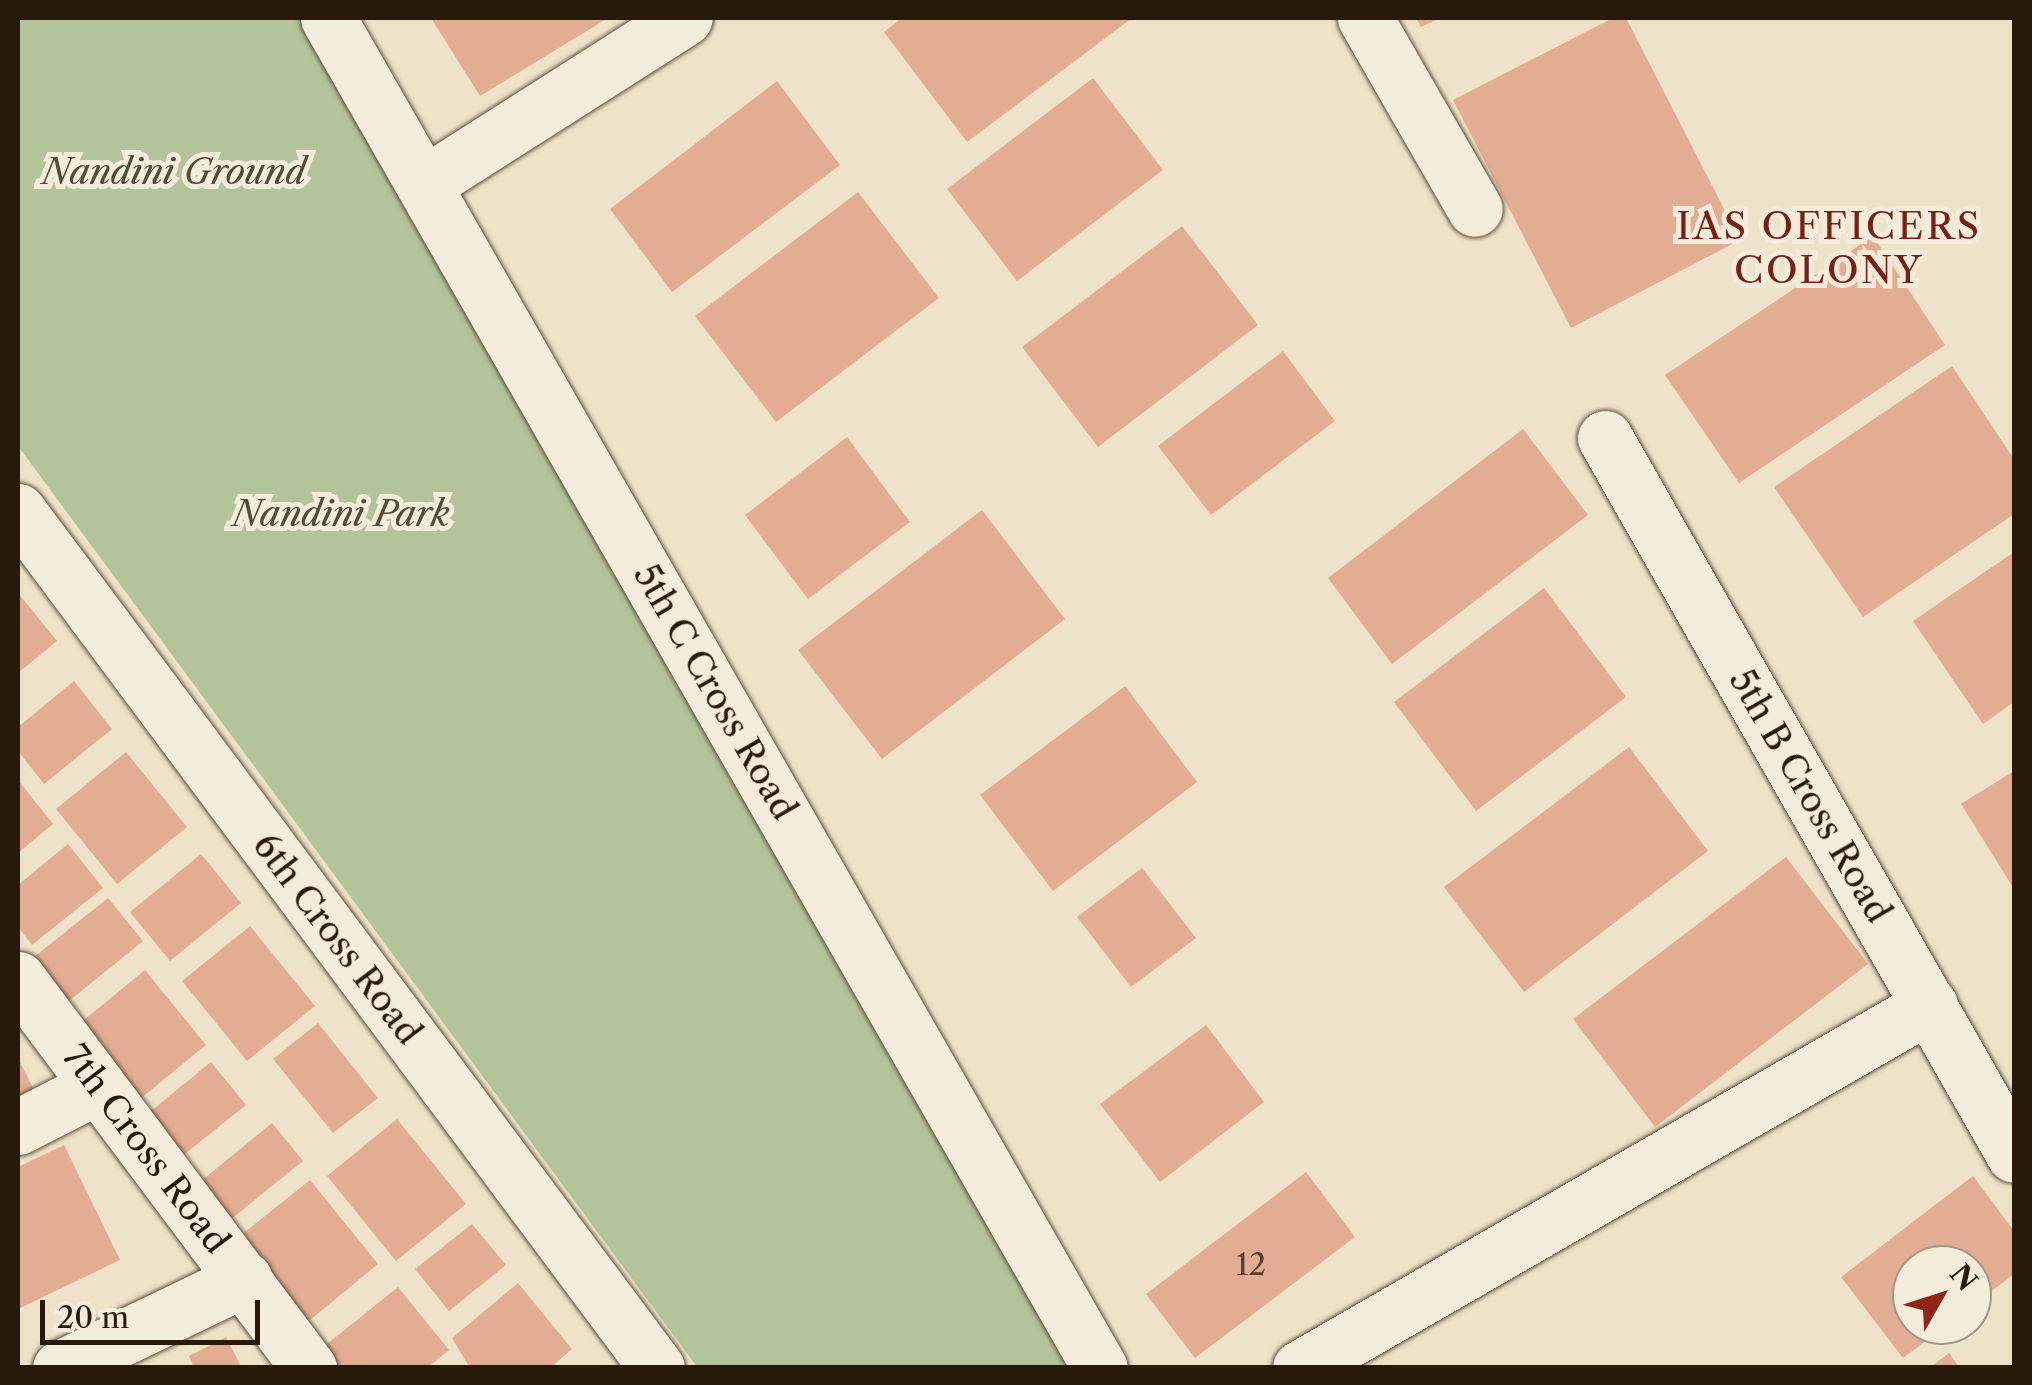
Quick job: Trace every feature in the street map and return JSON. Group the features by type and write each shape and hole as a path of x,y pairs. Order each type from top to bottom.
{"street":[{"name":"5th C Cross Road","path":"328,18 1100,1368"},
{"path":"424,184 685,18"},
{"path":"1364,18 1475,209"},
{"name":"5th B Cross Road","path":"1605,438 2014,1156"},
{"name":"6th Cross Road","path":"18,511 657,1368"},
{"name":"7th Cross Road","path":"18,979 309,1368"},
{"path":"1300,1368 1930,1005"},
{"path":"18,1127 98,1086"},
{"path":"60,1368 245,1279"}],"green space":[{"name":"Nandini Park","path":"18,18 307,18 1076,1367 697,1367 18,446"}],"building":[{"path":"431,18 608,18 480,96"},
{"path":"902,18 1132,18 967,142 884,32"},
{"path":"1416,18 1440,18 1421,27"},
{"path":"1613,18 1626,18 1740,240 1571,328 1453,100"},
{"path":"1093,78 1163,170 1017,281 947,189"},
{"path":"777,81 840,165 672,292 610,209"},
{"path":"858,192 939,298 776,422 695,316"},
{"path":"1182,226 1258,325 1098,447 1022,347"},
{"path":"1873,236 1945,345 1739,483 1665,375"},
{"path":"1283,351 1335,421 1211,515 1158,446"},
{"path":"1952,366 2014,459 2014,514 1863,617 1774,487"},
{"path":"1523,429 1588,515 1392,664 1328,578"},
{"path":"847,437 910,522 808,599 745,515"},
{"path":"982,510 1065,619 882,759 798,650"},
{"path":"2014,552 2014,702 1983,724 1913,621"},
{"path":"1544,588 1626,697 1476,811 1394,702"},
{"path":"18,593 57,641 18,673"},
{"path":"74,681 112,729 44,784 18,751 18,727"},
{"path":"1125,686 1197,782 1053,891 980,795"},
{"path":"1629,747 1708,851 1524,992 1444,887"},
{"path":"126,752 187,827 117,884 56,809"},
{"path":"2014,771 2014,889 1961,804"},
{"path":"18,780 53,824 18,853"},
{"path":"68,844 103,888 32,945 18,927 18,885"},
{"path":"201,854 241,903 170,961 130,912"},
{"path":"1786,857 1868,964 1655,1127 1573,1019"},
{"path":"1142,868 1196,938 1131,987 1077,917"},
{"path":"108,898 143,941 69,1001 34,957"},
{"path":"250,926 315,1006 247,1061 182,981"},
{"path":"145,970 206,1045 140,1099 79,1024"},
{"path":"318,1023 378,1098 333,1133 273,1059"},
{"path":"1206,1025 1264,1102 1160,1182 1100,1104"},
{"path":"18,1058 34,1090 18,1099"},
{"path":"211,1062 246,1105 181,1157 146,1115"},
{"path":"397,1119 466,1204 396,1261 327,1176"},
{"path":"272,1123 303,1161 225,1224 195,1186"},
{"path":"64,1145 120,1260 18,1309 18,1167"},
{"path":"1306,1172 1355,1237 1195,1358 1146,1294"},
{"path":"1973,1176 2014,1231 2014,1274 1992,1291 1992,1245 1892,1245 1892,1344 1841,1277"},
{"path":"310,1180 378,1264 304,1325 235,1240"},
{"path":"472,1224 506,1265 449,1311 415,1269"},
{"path":"518,1283 572,1349 550,1368 470,1368 452,1338"},
{"path":"398,1287 449,1350 427,1368 329,1368 317,1352"},
{"path":"226,1337 242,1368 194,1368 189,1356"},
{"path":"1893,1345 1920,1345 1903,1358"},
{"path":"1949,1353 1960,1368 1929,1368"}],"district":[{"name":"IAS OFFICERS COLONY","path":"1829,248"}],"park label":[{"name":"Nandini Ground","path":"174,172"}]}
